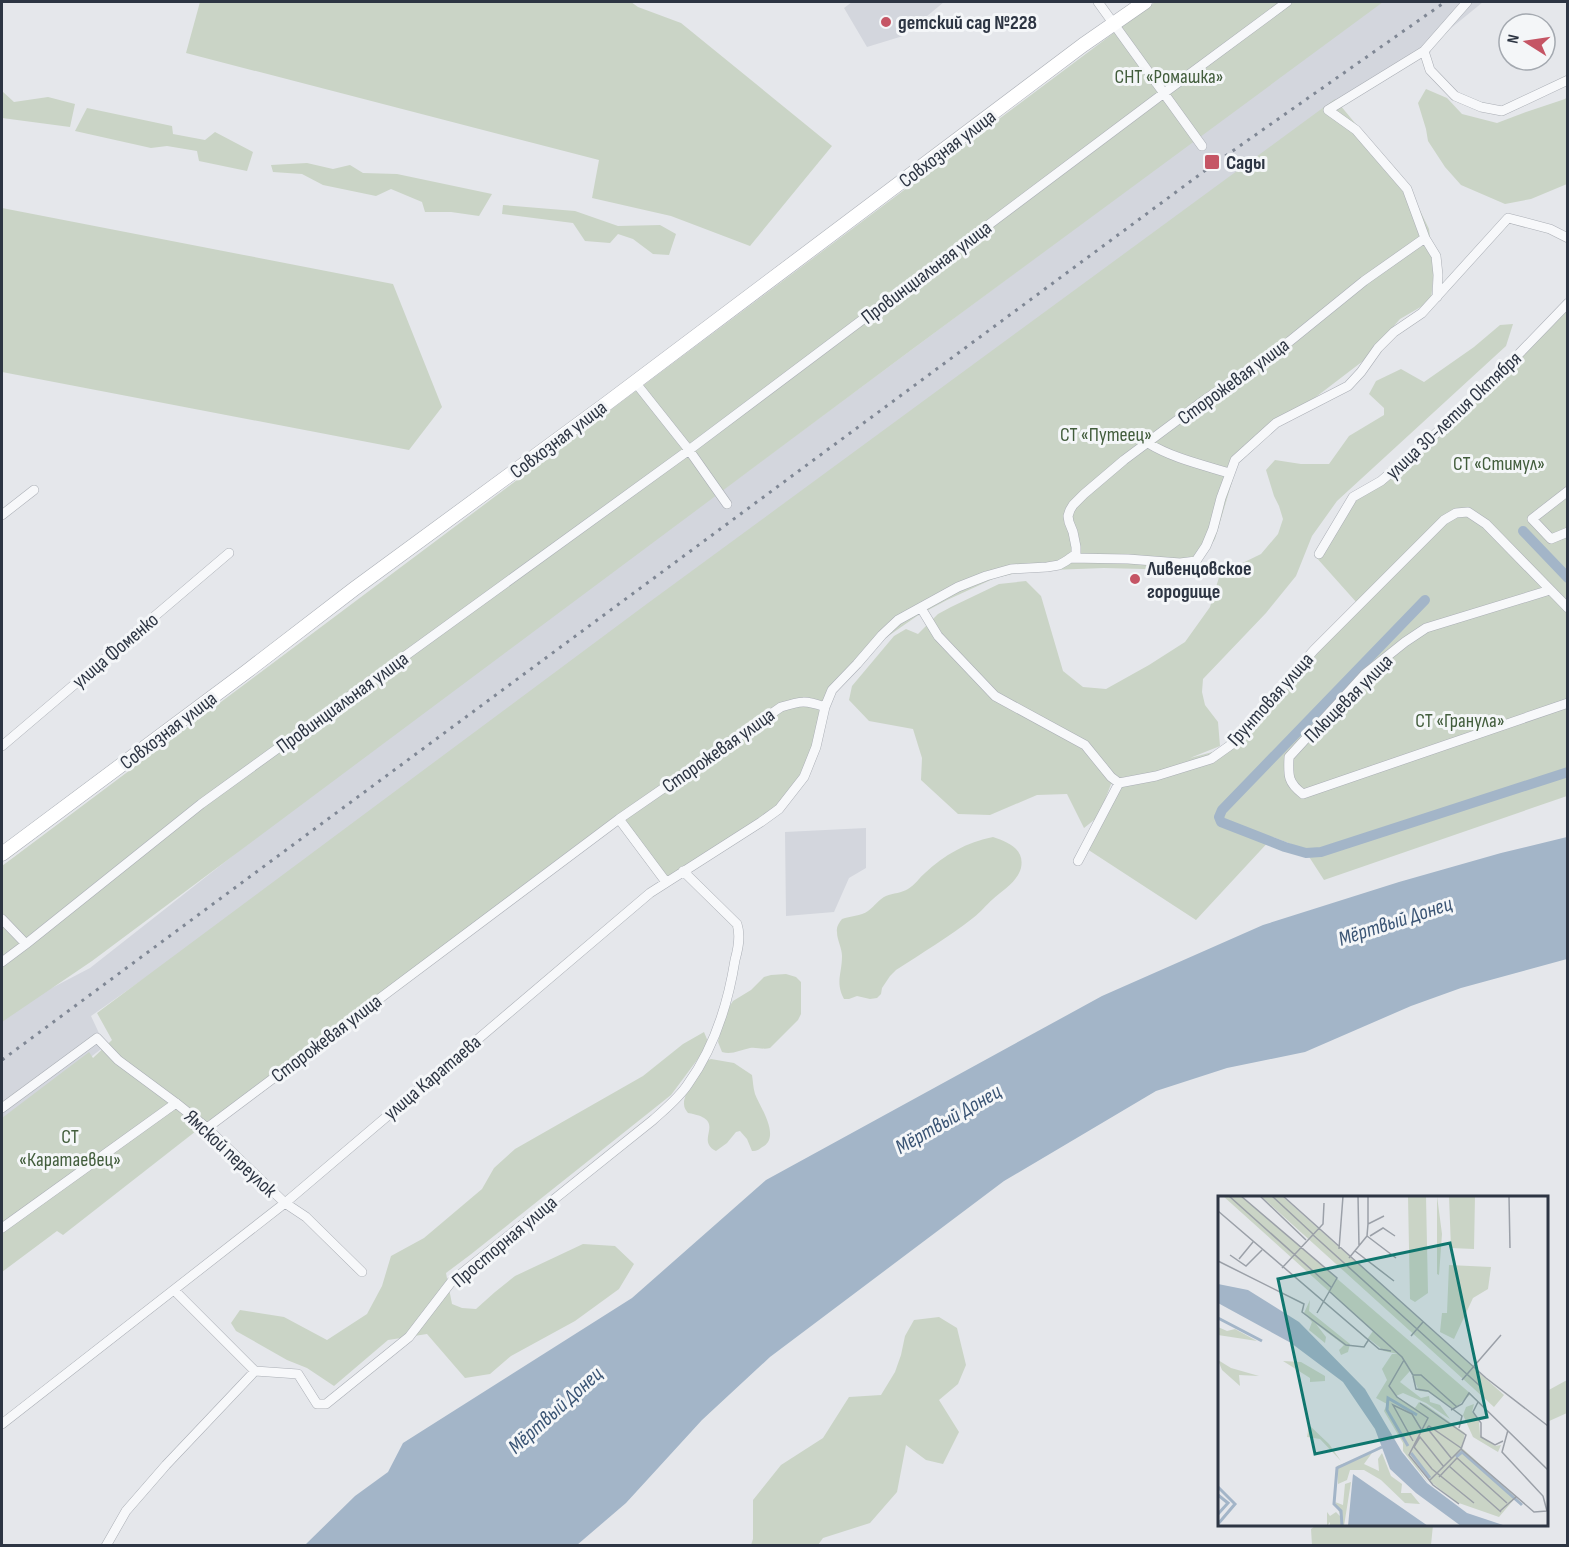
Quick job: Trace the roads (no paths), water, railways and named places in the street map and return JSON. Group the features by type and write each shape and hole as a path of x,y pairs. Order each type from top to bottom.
{"street":[{"path":"1098,2 1202,146"},
{"name":"Совхозная улица","path":"2,854 1083,45 1144,2"},
{"name":"Провинциальная улица","path":"2,962 201,804 688,450 1287,2"},
{"path":"1437,297 1436,256 1425,238 1407,189 1356,130 1328,110 1424,51 1467,2"},
{"path":"1424,51 1430,70 1455,96 1481,107 1502,111 1568,80"},
{"path":"825,707 832,690 882,635 898,621 958,587 1011,569 1059,565 1070,558 1180,563 1196,561 1213,529 1235,460 1276,423 1348,386 1378,348 1394,332 1422,313 1508,218 1550,229 1568,238"},
{"name":"Сторожевая улица","path":"1070,558 1076,554 1076,547 1069,522 1070,510 1084,494 1124,460 1203,401 1290,341 1364,280 1425,238"},
{"name":"улица 30-летия Октября","path":"1319,554 1353,497 1381,482 1430,439 1514,359 1568,303"},
{"path":"635,382 688,450 726,504"},
{"path":"1148,443 1182,458 1229,473"},
{"path":"2,515 34,490"},
{"path":"1568,490 1532,519 1551,539 1568,532"},
{"name":"Грунтовая улица","path":"1119,783 1156,776 1211,759 1232,744 1314,650 1444,520 1455,513 1468,512 1486,524 1568,608"},
{"name":"улица Фоменко","path":"2,746 229,554"},
{"name":"Плющевая улица","path":"1550,591 1426,628 1405,642 1365,674 1289,757 1292,786 1303,794 1568,703"},
{"path":"921,608 938,636 995,696 1085,745 1111,777 1119,783 1078,861"},
{"name":"Сторожевая улица","path":"207,1128 619,819 781,707 800,701 825,707"},
{"name":"улица Каратаева","path":"2,1424 285,1203 641,900 683,870 779,809 804,777 816,747 825,707"},
{"path":"619,819 666,882"},
{"name":"Просторная улица","path":"255,1371 298,1374 317,1404 326,1404 409,1337 452,1281 653,1120 678,1097 689,1084 717,1031 734,972 739,942 737,924 683,870"},
{"path":"2,919 26,944"},
{"name":"Ямской переулок","path":"2,1108 98,1038 118,1060 207,1128 285,1203 306,1217 362,1272"},
{"path":"2,1228 176,1103"},
{"path":"106,1545 126,1511 255,1371 174,1290"}],"water":[{"name":"Мёртвый Донец","path":"1567,837 1567,959 1461,988 1411,1006 1305,1052 1227,1068 1156,1091 1004,1181 770,1357 702,1420 626,1503 577,1545 305,1545 355,1496 388,1472 403,1443 632,1298 766,1180 1102,996 1263,925 1399,882"}],"waterway":[{"path":"1523,531 1568,578"},
{"path":"1425,600 1222,810 1219,817 1221,822 1285,847 1306,853 1321,852 1568,772"}],"railway":[{"path":"2,1060 1214,164 1445,2"}],"place":[{"name":"детский сад №228","path":"886,22"},
{"name":"Сады","path":"1212,162"},
{"name":"Ливенцовское городище","path":"1135,579"}],"park label":[{"name":"СНТ «Ромашка»","path":"1169,76"},
{"name":"СТ «Путеец»","path":"1106,434"},
{"name":"СТ «Стимул»","path":"1499,463"},
{"name":"СТ «Гранула»","path":"1460,720"},
{"name":"СТ «Каратаевец»","path":"70,1148"}]}
